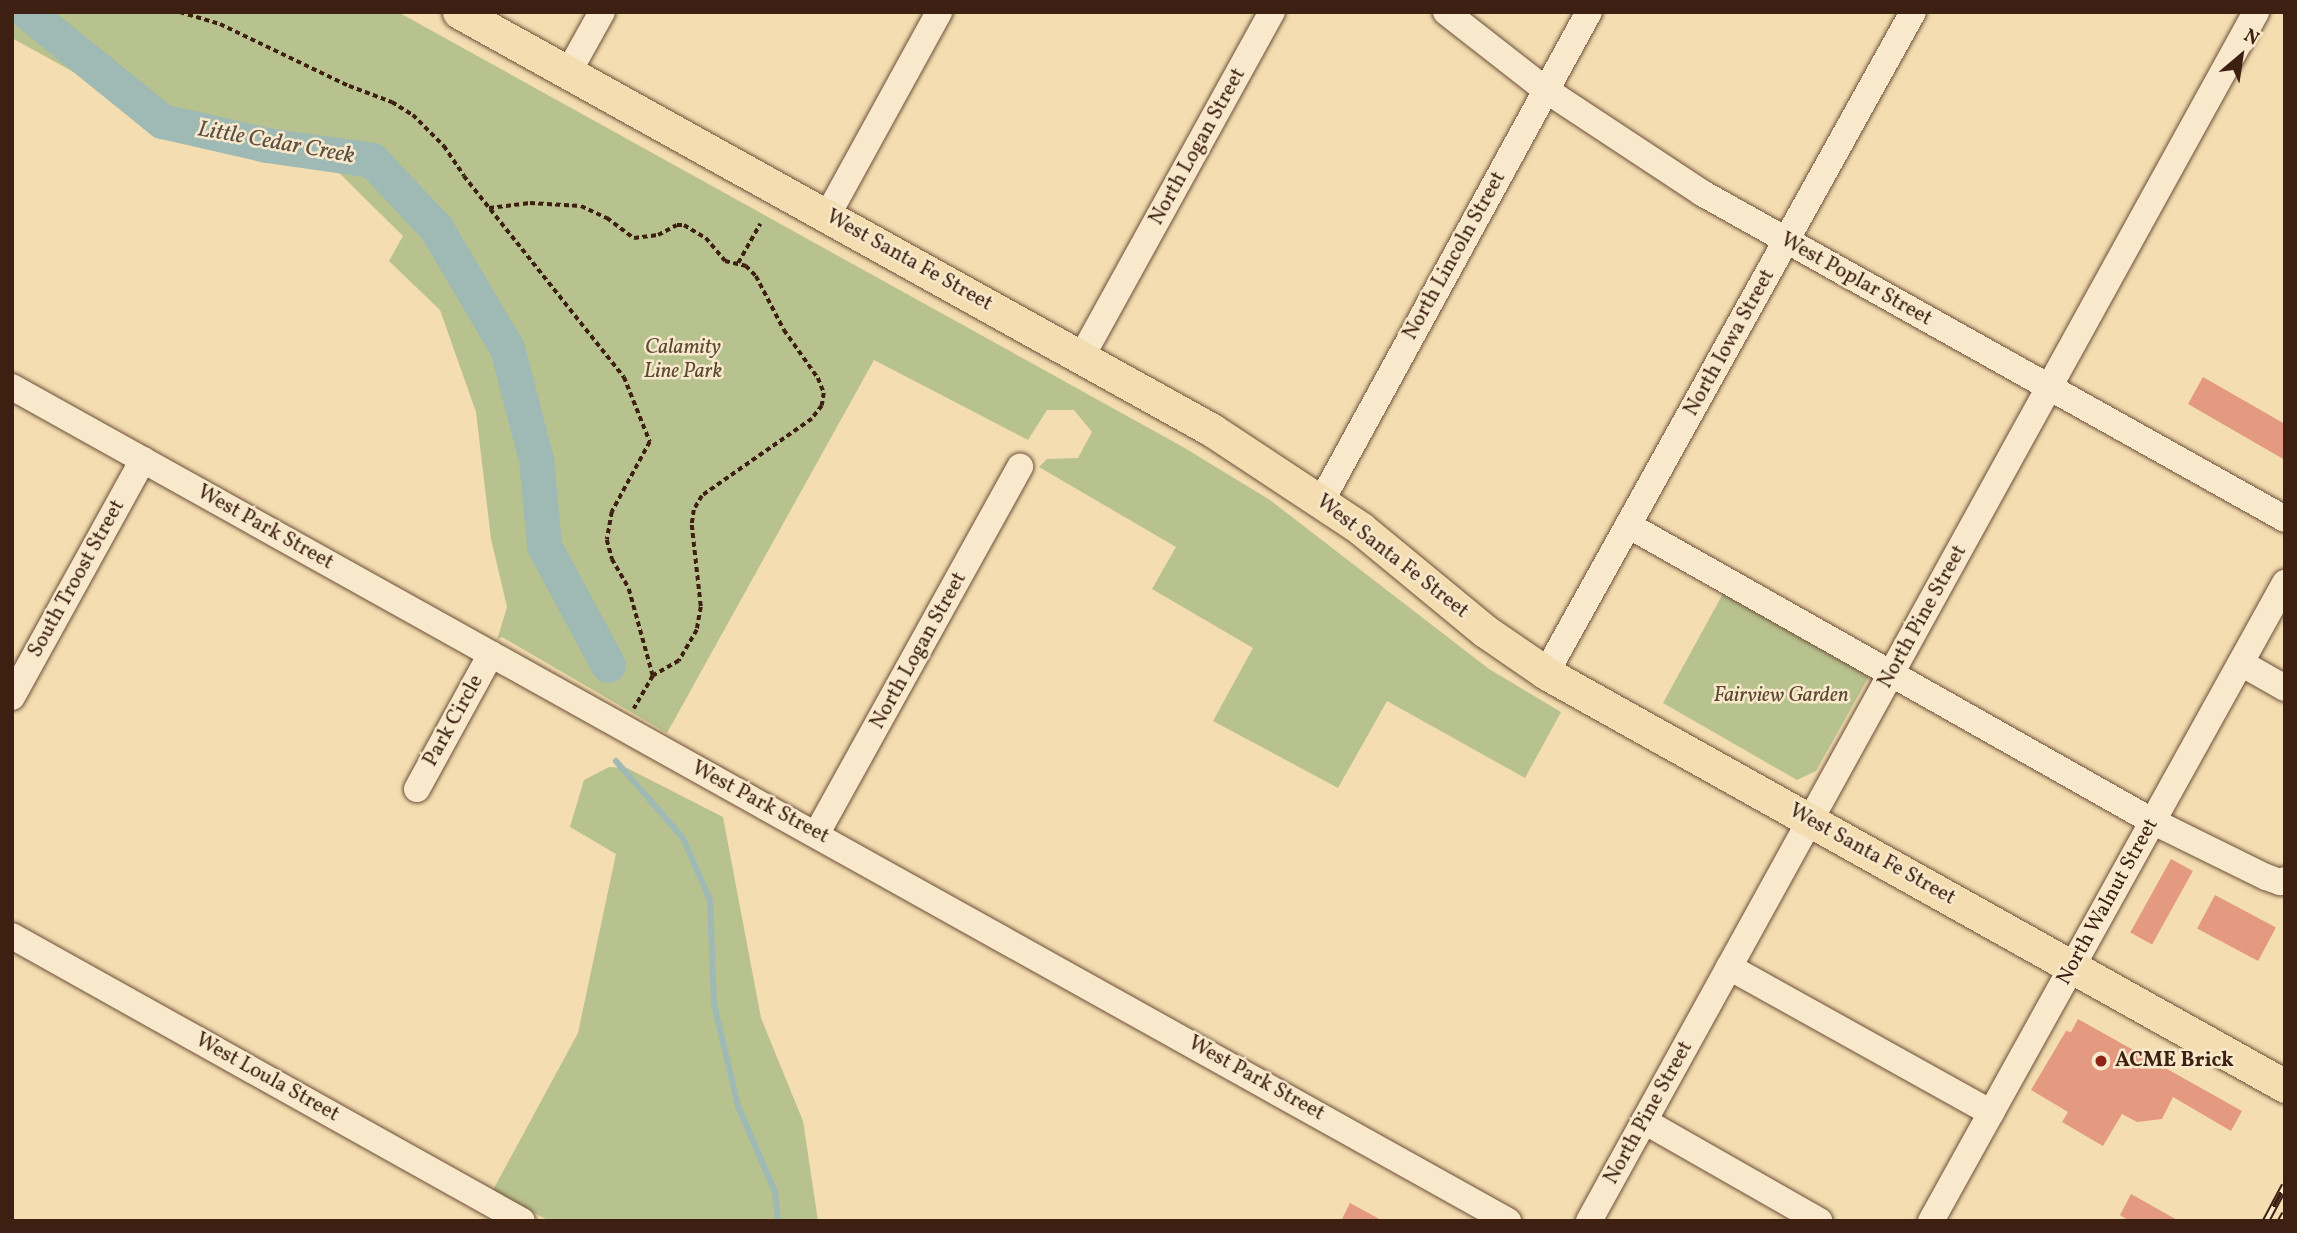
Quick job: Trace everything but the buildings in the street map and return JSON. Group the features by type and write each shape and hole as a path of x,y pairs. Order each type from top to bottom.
{"main road":[{"name":"West Santa Fe Street","path":"459,12 1212,430 1322,500 1485,631 1546,673 2073,965 2285,1086"}],"street":[{"path":"568,73 602,12"},
{"path":"827,216 939,12"},
{"name":"North Logan Street","path":"1082,356 1272,12"},
{"name":"West Poplar Street","path":"1446,12 1546,90 1639,153 1787,241 2285,519"},
{"name":"North Lincoln Street","path":"1322,500 1590,12"},
{"name":"North Iowa Street","path":"1546,673 1913,12"},
{"name":"North Pine Street","path":"1589,1221 2256,12"},
{"name":"West Park Street","path":"12,387 1508,1221"},
{"name":"South Troost Street","path":"12,697 143,460"},
{"name":"North Logan Street","path":"817,834 1020,467"},
{"path":"1628,525 2152,821 2266,877 2280,882 2285,880"},
{"name":"North Walnut Street","path":"1931,1221 2285,583"},
{"name":"Park Circle","path":"417,789 491,654"},
{"path":"2241,663 2285,688"},
{"name":"West Loula Street","path":"12,936 522,1221"},
{"path":"1729,967 1991,1113"},
{"path":"1644,1121 1819,1221"}],"path":[{"path":"180,12 220,24 349,86 392,102 413,115 444,146 489,208 624,377 649,434 646,452 612,512 607,540 612,559 629,589 653,676"},
{"path":"489,208 530,203 580,206 607,218 634,238 658,235 677,225 684,225 706,238 725,261 738,263 756,276 784,330 818,378 824,393 822,407 812,419 702,496 694,510 692,524 701,587 697,630 679,662 653,676 631,714"},
{"path":"738,263 760,224"}],"green space":[{"name":"Calamity Line Park","path":"12,12 398,12 1183,447 1270,500 1489,669 1561,712 1525,778 1387,701 1338,788 1213,721 1253,648 1152,589 1176,547 1039,467 1047,459 1078,458 1092,432 1074,410 1047,410 1028,440 874,360 667,733 502,637 497,640 507,607 491,539 476,412 440,310 389,261 403,236 319,153 267,145 162,121 12,38"},
{"name":"Fairview Garden","path":"1725,590 1872,671 1816,771 1797,780 1663,703"},
{"path":"609,767 627,768 723,817 761,1018 803,1121 818,1221 549,1221 493,1190 578,1033 616,854 570,827 584,780"}],"waterway":[{"name":"Little Cedar Creek","path":"27,12 162,121 267,145 372,160 436,228 507,348 536,459 544,546 608,665"},
{"name":"Little Cedar Creek","path":"616,761 683,838 710,900 714,1004 738,1106 775,1192 778,1221"}],"railway":[{"path":"2266,1221 2285,1186"},
{"path":"2281,1221 2285,1214"}],"place":[{"name":"ACME Brick","path":"2101,1061"}]}
